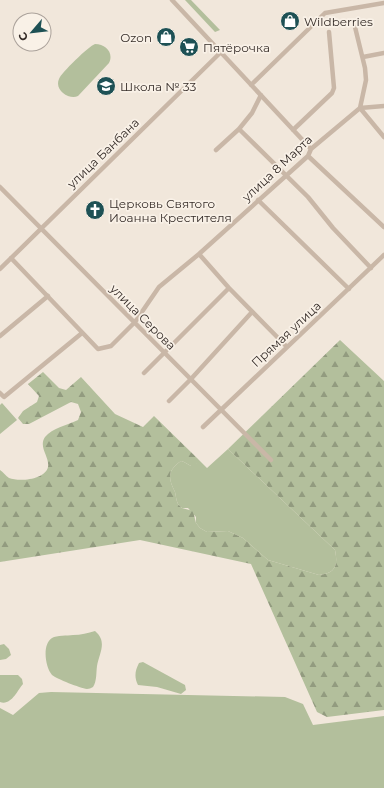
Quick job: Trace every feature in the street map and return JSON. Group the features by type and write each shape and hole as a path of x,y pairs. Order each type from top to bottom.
{"street":[{"path":"172,0 311,149"},
{"path":"251,85 325,12 384,3"},
{"path":"356,27 363,57 366,80 360,108"},
{"path":"293,130 332,93 334,88 329,32"},
{"name":"улица Банбана","path":"0,269 221,52"},
{"path":"363,57 384,53"},
{"path":"216,150 252,113 261,95"},
{"path":"360,108 384,106"},
{"path":"360,108 384,137"},
{"name":"улица 8 Марта","path":"82,333 98,349 110,346 135,322 159,287 199,254 308,156 311,149 360,108"},
{"path":"238,129 308,197 333,228 371,268"},
{"path":"308,156 384,226"},
{"name":"улица Серова","path":"0,187 271,460"},
{"path":"258,200 349,289"},
{"path":"199,254 229,288 287,347"},
{"name":"Прямая улица","path":"203,427 384,255"},
{"path":"0,393 4,398 82,333 11,258"},
{"path":"144,372 229,288"},
{"path":"0,336 48,296"},
{"path":"169,402 252,312"}],"green space":[{"path":"185,0 191,0 220,30 215,32"},
{"path":"95,44 106,47 110,53 109,63 78,96 71,97 63,93 59,87 59,79 87,49"},
{"path":"340,340 384,381 384,710 327,717 317,712 251,564 140,540 0,562 0,470 9,478 19,480 31,479 42,475 48,467 43,448 43,441 45,437 56,429 78,420 81,412 78,404 71,402 29,424 23,424 18,418 23,411 37,402 39,396 28,384 43,372 59,388 66,390 81,377 115,414 143,427 154,416 197,458 196,466 191,466 181,461 173,468 170,479 178,504 182,508 193,511 196,523 200,528 207,532 228,531 243,538 268,560 319,575 329,572 336,564 335,550 228,449"},
{"path":"2,403 17,420 0,434 0,405"},
{"path":"228,449 335,550 336,564 332,570 325,574 319,575 268,560 243,538 228,531 207,532 200,528 196,523 196,517 188,508 182,508 178,504 170,479 173,468 181,461 191,466 197,463 197,458 207,468"},
{"path":"95,631 101,639 102,648 97,666 96,680 93,687 88,689 84,688 63,681 52,675 46,661 46,650 49,641 57,636 79,635"},
{"path":"4,644 9,649 11,655 6,659 0,660 0,645"},
{"path":"143,662 185,685 186,690 181,694 157,687 138,685 136,671 139,663"},
{"path":"0,675 18,675 22,679 23,684 11,700 4,703 0,702"},
{"path":"39,693 285,697 303,704 313,725 384,716 384,788 0,788 0,708 13,715"}],"place":[{"name":"Wildberries","path":"290,21"},
{"name":"Ozon","path":"166,37"},
{"name":"Пятёрочка","path":"189,47"},
{"name":"Школа № 33","path":"106,86"},
{"name":"Церковь Святого Иоанна Крестителя","path":"95,210"}]}
